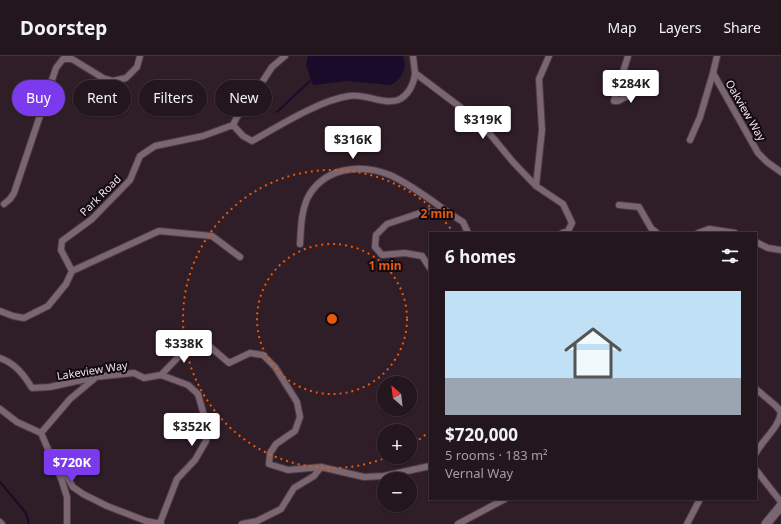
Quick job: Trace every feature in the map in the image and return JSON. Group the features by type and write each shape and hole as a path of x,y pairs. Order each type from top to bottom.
{"street":[{"path":"4,204 14,193 53,75 63,59 72,59 103,78 113,81 126,78 138,67 140,56"},
{"path":"285,56 272,67 233,125 243,136 252,141 325,103 350,95 390,101 398,100 404,96 414,81 415,74 413,56"},
{"path":"536,186 542,130 539,79 549,56"},
{"path":"628,56 614,101 618,101 644,87"},
{"name":"Oakview Way","path":"690,140 700,117 717,56"},
{"name":"Oakview Way","path":"713,73 758,152 767,162 781,172"},
{"path":"415,74 480,122 513,162 536,186 563,204 572,223 568,231 565,232"},
{"name":"Park Road","path":"72,271 61,250 62,241 92,219 130,180 140,156 155,146 203,136 233,125"},
{"path":"300,244 301,219 309,196 321,181 332,174 343,170 359,169 380,171 402,181 463,222 468,232"},
{"path":"618,205 639,207 651,228 656,232"},
{"path":"429,266 422,256 405,253 382,255 376,247 376,235 387,224 426,211 452,215"},
{"path":"701,232 709,229 728,232"},
{"path":"0,311 24,318 48,306 66,284 72,271 159,231 212,236 240,257"},
{"path":"757,242 768,248 781,250"},
{"path":"47,450 54,455 73,487 83,494 106,506 146,521 160,524 177,479 196,460 206,441 205,419 198,394 188,385 161,375 192,343 196,342 207,344 228,362 250,352 263,355 275,367 297,402 300,417 295,431 276,444 270,453 269,464 288,470 321,467 364,477 384,476 429,466"},
{"name":"Lakeview Way","path":"0,358 4,359 22,372 32,388 50,387 95,378 134,373 144,378 161,375"},
{"path":"40,433 70,399 95,378"},
{"path":"757,390 781,412 780,420 757,451"},
{"path":"0,409 18,422 40,433 62,481 67,497 67,524"},
{"path":"242,524 257,521 280,509 294,488 314,476 321,467"},
{"path":"757,471 781,502"},
{"path":"458,524 503,500"},
{"path":"687,524 699,500"},
{"path":"766,524 781,506"}],"shaded area":[{"path":"308,56 403,56 405,65 400,77 390,85 347,81 313,85 306,65"}],"waterway":[{"path":"277,112 311,80"},
{"path":"0,482 26,513 29,524"}]}
